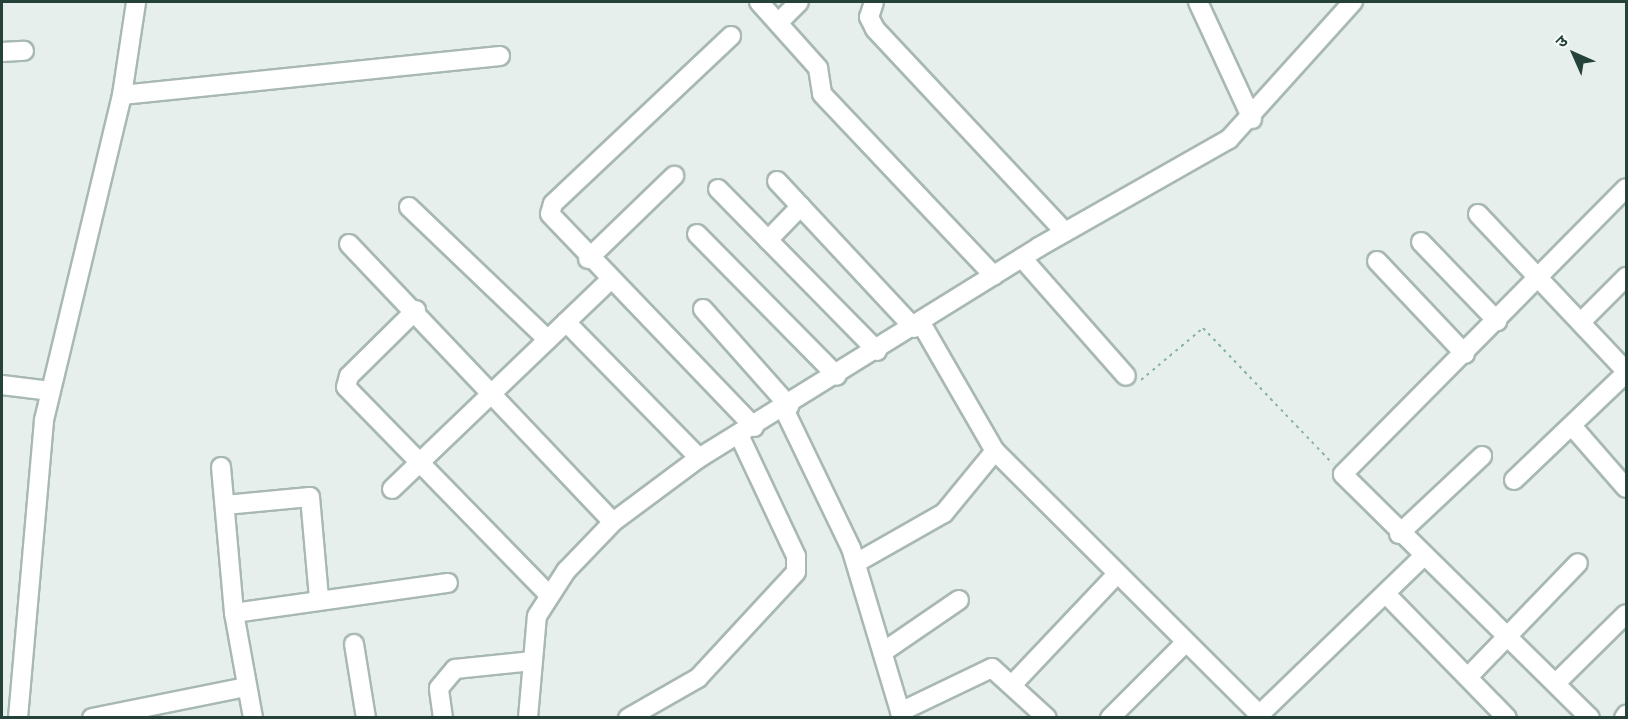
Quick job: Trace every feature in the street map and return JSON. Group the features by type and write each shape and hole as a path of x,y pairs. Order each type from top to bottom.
{"street":[{"path":"18,717 36,479 51,390 122,95 136,2"},
{"path":"759,2 818,68 822,94 994,276"},
{"path":"778,22 799,2"},
{"path":"874,2 868,17 875,29 1065,232"},
{"path":"1198,2 1252,119"},
{"path":"528,717 537,616 548,594 613,522 699,458 787,408 1065,232 1207,153 1252,119 1353,2"},
{"path":"628,717 649,713 706,671 796,572 796,556 747,431 551,218 553,204 731,36"},
{"path":"2,52 24,51"},
{"path":"122,95 500,56"},
{"path":"588,259 674,176"},
{"path":"777,181 917,326 995,451 1259,716 1424,556"},
{"path":"718,189 877,351"},
{"path":"1590,717 1399,534 1343,474 1625,192"},
{"path":"768,240 801,206"},
{"path":"409,207 548,340"},
{"path":"1478,214 1540,277 1626,372 1514,480"},
{"path":"697,234 837,376"},
{"path":"1421,242 1497,321"},
{"path":"349,244 416,310 613,522"},
{"path":"1022,258 1126,376"},
{"path":"1377,261 1465,354"},
{"path":"1581,322 1626,277"},
{"path":"392,489 491,390 548,340 609,281"},
{"path":"703,309 787,408 824,482 856,563 901,715 988,668 1012,685 1047,717"},
{"path":"416,310 346,381 349,392 416,463 548,594"},
{"path":"566,322 699,458"},
{"path":"2,385 51,390"},
{"path":"1572,426 1626,486"},
{"path":"856,563 944,513 995,451"},
{"path":"1399,534 1482,456"},
{"path":"222,467 234,613 253,717"},
{"path":"225,505 310,496 319,598"},
{"path":"1468,677 1578,563"},
{"path":"1012,685 1117,573"},
{"path":"234,613 319,598 448,583"},
{"path":"1386,594 1468,677 1501,715"},
{"path":"883,652 959,600"},
{"path":"1556,683 1626,614"},
{"path":"1110,717 1186,642"},
{"path":"354,644 366,717"},
{"path":"443,717 439,688 455,669 533,661"},
{"path":"92,717 246,687"}],"path":[{"path":"1126,376 1138,382 1203,328 1343,474"}]}
